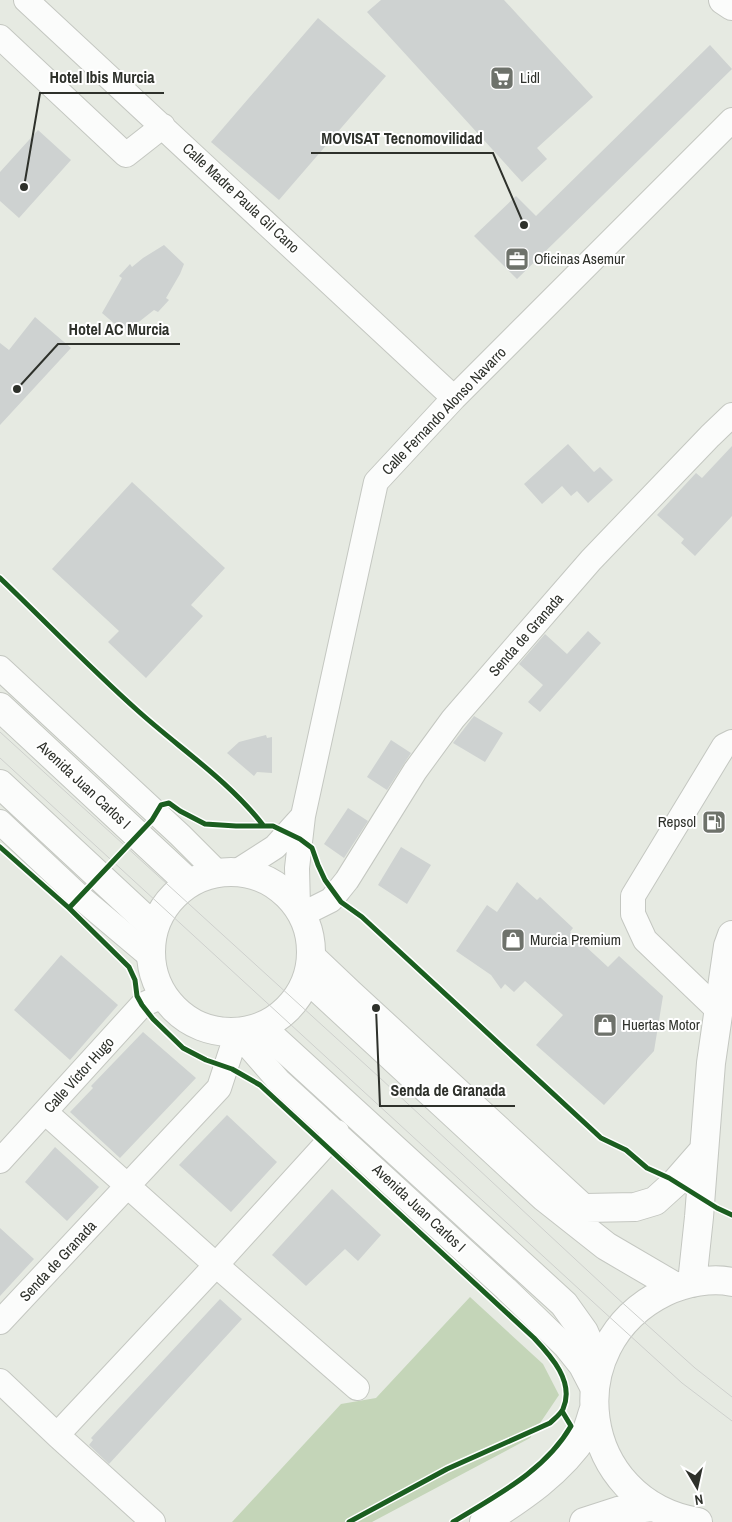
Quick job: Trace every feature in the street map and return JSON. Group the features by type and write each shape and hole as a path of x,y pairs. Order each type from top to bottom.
{"main road":[{"path":"723,0 732,6"},
{"name":"Avenida Juan Carlos I","path":"0,707 189,884"},
{"path":"0,784 154,926"},
{"path":"227,872 271,882 301,911 310,934 311,967 295,1002 282,1015 250,1031 208,1029 183,1017 163,996 154,977 150,956 154,926 163,908 189,884 203,877 227,872"},
{"path":"684,1285 699,1217 711,1063 728,946 732,935"},
{"path":"311,967 544,1197 606,1246 684,1285"},
{"name":"Avenida Juan Carlos I","path":"250,1031 564,1304 584,1332 596,1388"},
{"path":"544,1197 586,1208 635,1207 655,1201 676,1182 704,1150"},
{"path":"484,1522 537,1486 570,1455 586,1432 596,1388 611,1340 628,1317 650,1299 684,1285 726,1280 732,1282"},
{"path":"596,1388 599,1438 611,1465 630,1488 653,1507 686,1520 698,1522"},
{"path":"584,1522 618,1511 653,1507"}],"street":[{"name":"Calle Madre Paula Gil Cano","path":"26,0 454,398"},
{"path":"0,38 126,155 163,126"},
{"name":"Calle Fernando Alonso Navarro","path":"301,911 297,868 303,816 376,482 454,398 732,120"},
{"name":"Senda de Granada","path":"301,911 331,900 347,880 416,771 453,719 591,560 732,415"},
{"path":"0,668 180,835 227,872 275,848 303,816"},
{"path":"719,1011 645,940 633,914 633,896 724,746 732,742"},
{"path":"0,822 80,897 150,956"},
{"path":"311,967 351,992 586,1208"},
{"name":"Calle Víctor Hugo","path":"0,1162 142,1005 163,996"},
{"name":"Senda de Granada","path":"0,1322 219,1088 250,1031"},
{"name":"Avenida Juan Carlos I","path":"250,1031 278,1080 337,1132 566,1346 596,1388"},
{"path":"45,1112 357,1388"},
{"path":"57,1436 337,1132"},
{"path":"0,1381 57,1436 153,1522"}],"green space":[{"path":"470,1297 543,1364 559,1395 530,1438 372,1522 232,1522 341,1404 376,1398"}],"building":[{"name":"Lidl","path":"381,0 504,0 593,97 537,148 547,159 522,182 367,12"},
{"path":"318,18 386,76 279,200 211,142"},
{"path":"710,45 732,69 517,279 474,236 516,196 536,216"},
{"path":"38,130 71,160 19,218 0,201 0,172"},
{"path":"164,245 184,264 166,298 169,300 158,312 154,310 123,331 102,313 122,278 119,276 130,264 132,267"},
{"path":"35,317 71,348 0,425 0,343 9,350"},
{"path":"568,444 594,472 600,467 613,480 588,503 577,491 571,496 562,486 542,504 524,484"},
{"path":"732,446 732,516 695,556 681,543 684,539 657,515 696,473 702,478"},
{"path":"132,482 225,568 191,605 203,616 146,678 108,642 119,631 52,569"},
{"path":"588,631 601,643 540,712 528,702 543,685 519,664 545,634 567,654"},
{"path":"474,716 503,733 485,762 453,743"},
{"path":"266,735 267,738 272,737 272,773 257,772 254,776 227,753 239,742"},
{"path":"391,740 411,753 387,790 367,777"},
{"path":"348,808 368,821 344,858 324,844"},
{"path":"401,847 431,865 407,904 378,885"},
{"name":"Huertas Motor","path":"517,882 537,900 540,897 573,928 570,932 608,967 619,956 663,996 654,1051 604,1105 536,1045 563,1015 525,981 514,992 505,984 501,989 491,975 456,951 487,905 497,912"},
{"path":"61,955 118,1005 70,1060 14,1010"},
{"path":"143,1032 196,1078 120,1158 70,1112 93,1088 91,1086"},
{"path":"227,1115 277,1162 231,1212 179,1165"},
{"path":"55,1147 99,1187 67,1221 25,1182"},
{"path":"332,1189 381,1235 358,1261 345,1249 306,1286 272,1255"},
{"path":"0,1228 34,1259 0,1296"},
{"path":"220,1299 242,1319 109,1464 89,1445 93,1440 91,1438"}],"tram line":[{"path":"0,732 379,1077 616,1297 695,1368 732,1397"},
{"path":"0,758 682,1383 732,1421"}],"cycle path":[{"path":"0,578 120,694 234,793 263,825"},
{"path":"69,908 152,820 161,805 169,803 205,824 273,826 300,839 312,848 325,880 341,902 362,917 601,1138 626,1150 647,1168 669,1178 717,1208 732,1215"},
{"path":"0,847 69,908 129,967 135,980 137,996 142,1005 153,1019 183,1048 206,1060 232,1069 260,1085 534,1338 554,1361 564,1379 566,1399 563,1409 550,1423 447,1469 349,1522"},
{"path":"453,1522 519,1481 548,1456 571,1426 562,1411"}],"place":[{"name":"Lidl","path":"502,78"},
{"name":"Hotel Ibis Murcia","path":"24,187"},
{"name":"MOVISAT Tecnomovilidad","path":"524,225"},
{"name":"Oficinas Asemur","path":"517,259"},
{"name":"Hotel AC Murcia","path":"17,389"},
{"name":"Repsol","path":"714,822"},
{"name":"Murcia Premium","path":"513,940"},
{"name":"Senda de Granada","path":"376,1008"},
{"name":"Huertas Motor","path":"605,1025"}]}
